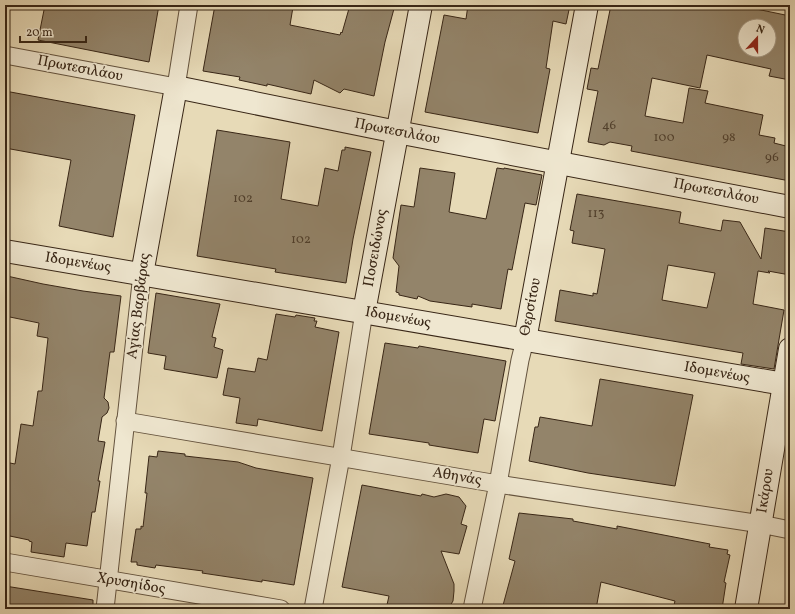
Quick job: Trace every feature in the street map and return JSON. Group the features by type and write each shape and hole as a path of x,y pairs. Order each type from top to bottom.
{"main road":[{"name":"Ποσειδώνος","path":"364,312 421,5"},
{"name":"Θερσίτου","path":"526,340 587,5"},
{"name":"Πρωτεσιλάου","path":"176,87 397,132 790,207"},
{"name":"Αγίας Βαρβάρας","path":"142,274 176,87"},
{"name":"Ιδομενέως","path":"5,251 787,385"},
{"name":"Ικάρου","path":"746,609 787,385 790,349"}],"street":[{"name":"Αγίας Βαρβάρας","path":"176,87 189,5"},
{"name":"Πρωτεσιλάου","path":"5,55 176,87"},
{"name":"Αγίας Βαρβάρας","path":"105,609 142,274"},
{"name":"Ποσειδώνος","path":"313,609 341,457 364,312"},
{"name":"Θερσίτου","path":"472,609 498,484 520,360 526,340"},
{"name":"Αθηνάς","path":"125,421 498,484 761,524 790,530"},
{"name":"Χρυσηίδος","path":"5,562 281,609"}],"building":[{"path":"45,5 159,5 149,62 38,40"},
{"path":"215,5 284,5 293,7 290,25 340,35 341,32 342,33 350,5 395,5 385,42 374,96 344,89 340,93 314,80 311,94 267,84 267,86 239,80 240,77 203,71"},
{"path":"468,5 570,5 566,24 553,21 546,68 550,69 538,133 425,112 444,15 466,19"},
{"path":"611,5 737,5 790,16 790,80 769,76 771,69 707,55 700,88 652,78 645,116 683,123 689,88 708,91 705,103 763,115 759,135 775,138 774,143 790,147 790,181 631,151 632,146 610,142 604,145 588,142 598,91 587,89 591,68 598,69"},
{"path":"5,91 135,115 113,237 59,226 71,160 5,148"},
{"path":"217,130 290,142 281,199 318,206 325,168 338,171 342,150 345,150 345,147 371,152 353,239 346,283 275,272 276,269 197,256"},
{"path":"420,168 455,173 449,212 486,219 497,168 542,175 536,205 525,203 512,270 508,269 501,309 472,304 472,307 430,301 418,296 417,299 399,295 399,293 396,292 399,266 393,258 401,205 414,207"},
{"path":"577,194 681,212 679,223 721,231 723,220 740,222 761,259 765,228 790,232 790,275 768,271 770,273 758,271 753,304 784,310 774,369 741,364 743,353 555,321 560,290 593,296 593,293 597,294 605,249 572,243 574,231 570,230","holes":["668,265 715,273 707,308 662,300"]},
{"path":"7,276 43,284 121,296 114,352 110,352 104,398 108,402 109,408 107,413 102,417 98,441 105,442 98,481 100,481 95,512 92,512 87,546 66,543 64,557 31,552 32,542 29,540 5,535 5,462 15,464 21,424 33,426 38,391 42,391 48,338 37,336 39,323 5,316 5,286"},
{"path":"156,293 220,304 212,337 216,338 214,347 223,350 217,378 164,369 166,356 148,353"},
{"path":"276,314 315,318 314,321 317,321 315,327 339,332 322,431 258,419 257,426 236,423 240,398 223,395 228,368 255,372 258,358 267,360"},
{"path":"385,343 418,348 419,346 506,361 495,421 484,419 478,453 429,445 429,443 369,434"},
{"path":"600,379 693,395 675,486 588,473 529,461 535,427 538,427 540,417 592,426"},
{"path":"158,451 185,454 185,456 238,462 256,468 313,478 294,585 262,580 262,582 202,573 203,571 156,565 155,568 137,565 137,562 131,562 136,529 141,529 141,526 143,527 149,456 157,457"},
{"path":"362,485 421,496 422,494 434,497 446,494 459,497 466,506 461,524 467,526 459,554 441,551 454,584 453,601 448,609 386,609 389,596 342,587"},
{"path":"519,513 573,519 573,521 617,529 617,526 710,544 709,547 728,550 727,554 730,555 724,582 726,583 722,609 673,609 675,601 601,582 596,609 502,609 515,561 509,559"},
{"path":"5,586 93,600 93,609 5,609"}]}
